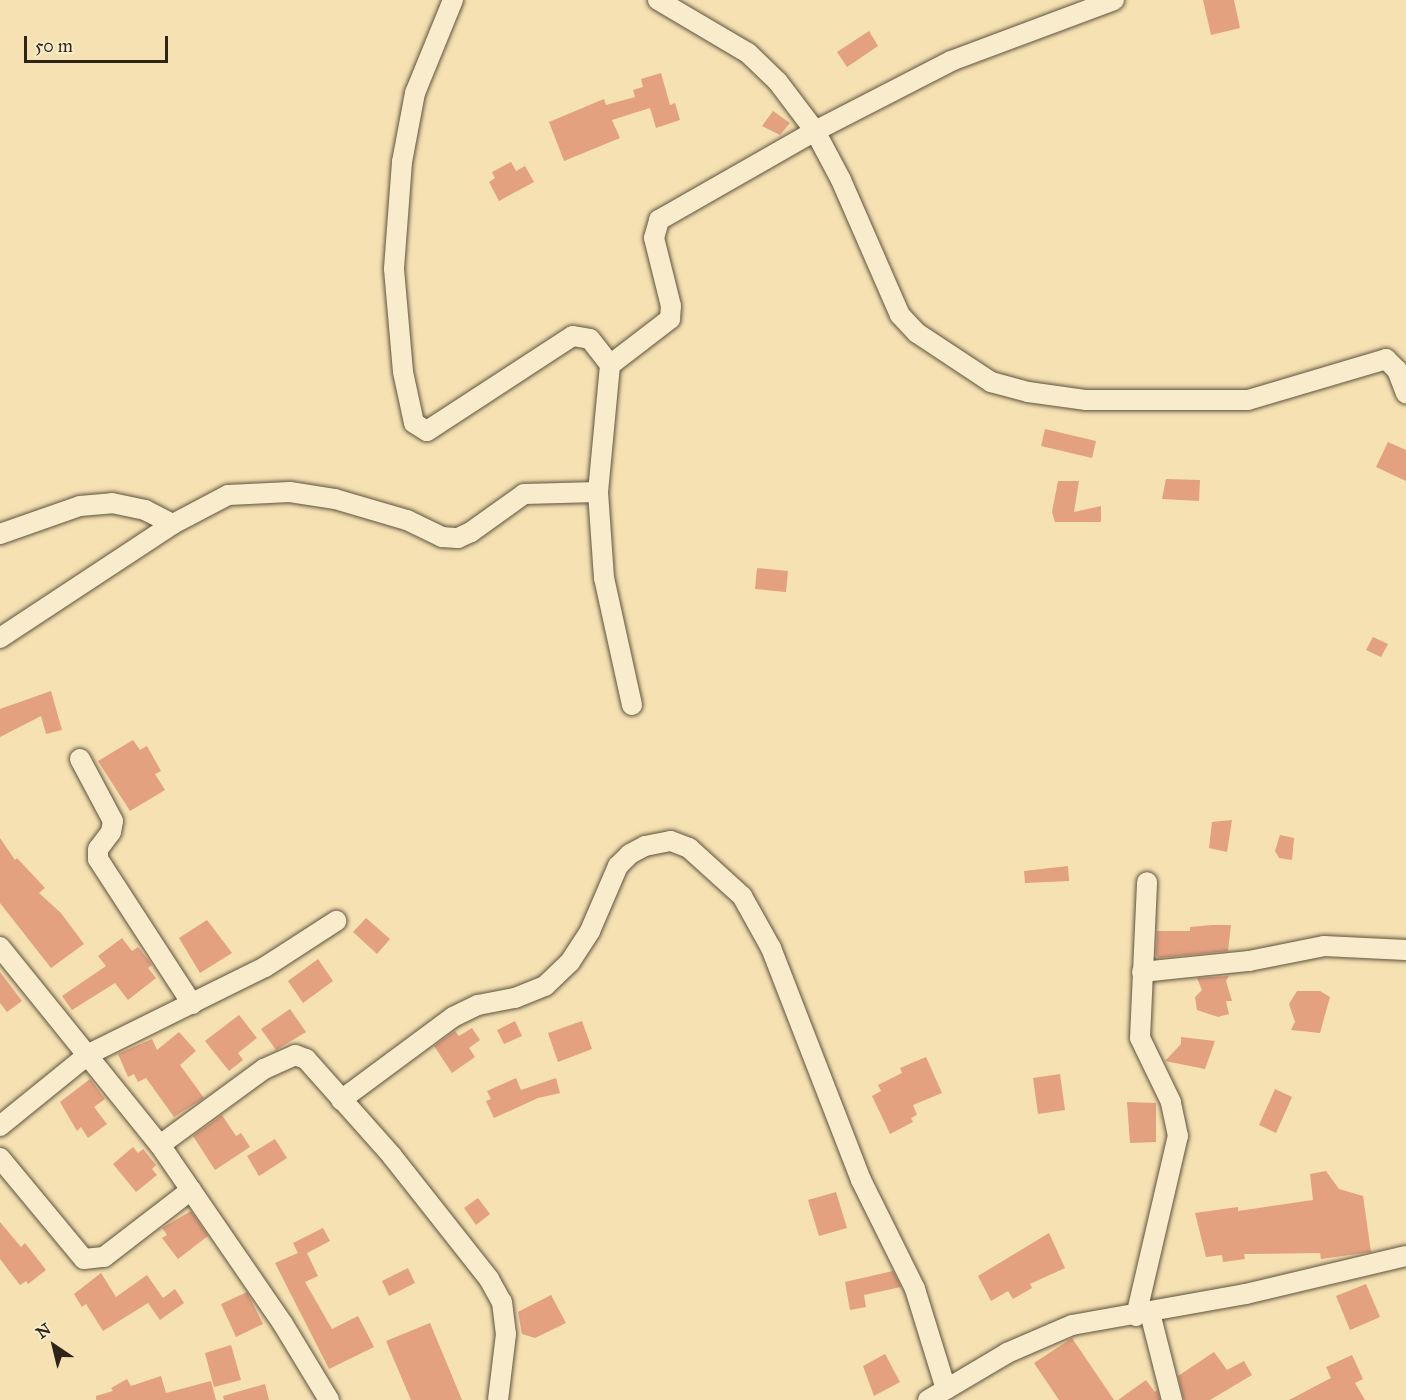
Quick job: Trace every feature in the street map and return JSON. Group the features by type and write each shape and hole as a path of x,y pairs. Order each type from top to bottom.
{"street":[{"path":"453,0 416,93 402,162 394,269 403,372 414,423 427,431 573,336 590,339 610,365 598,492 604,578 632,705"},
{"path":"658,0 748,53 778,82 815,131 870,240 900,315 912,329 991,382 1028,392 1086,400 1248,400 1386,359 1397,370 1406,393"},
{"path":"610,365 670,319 671,306 654,238 659,220 815,131 951,61 1114,0"},
{"path":"0,638 173,524 228,495 290,492 335,499 407,520 442,537 458,538 471,532 525,494 598,492"},
{"path":"0,534 80,506 112,503 145,510 173,524"},
{"path":"80,759 113,821 111,832 98,849 98,859 192,1004"},
{"path":"341,1100 453,1017 478,1005 515,998 545,986 575,954 590,931 618,866 630,855 645,846 671,841 689,848 742,896 771,948 861,1180 915,1289 946,1389"},
{"path":"1147,882 1140,1038 1171,1102 1178,1136 1143,1314 1172,1400"},
{"path":"0,1126 89,1054 265,967 336,921"},
{"path":"1143,972 1249,961 1324,946 1406,950"},
{"path":"0,947 89,1054 160,1145 283,1324 329,1400"},
{"path":"160,1145 264,1069 295,1055 306,1059 393,1156 489,1279 502,1302 506,1334 498,1400"},
{"path":"0,1158 84,1259 105,1257 191,1190"},
{"path":"928,1400 1007,1353 1072,1325 1143,1314 1406,1257"}],"building":[{"path":"1203,0 1234,0 1240,28 1211,35"},
{"path":"869,31 878,46 847,67 837,52"},
{"path":"661,73 670,105 675,103 680,120 656,128 650,108 612,120 620,138 564,161 549,122 604,99 606,105 635,97 633,90 643,87 641,79"},
{"path":"773,111 790,123 780,135 762,126"},
{"path":"511,162 516,171 525,166 534,182 499,201 489,182 495,178 492,172"},
{"path":"1045,429 1096,441 1092,458 1041,446"},
{"path":"1388,442 1406,450 1406,481 1376,467"},
{"path":"1166,479 1200,480 1199,501 1162,499"},
{"path":"1058,481 1079,481 1074,512 1101,506 1101,522 1055,522 1052,512"},
{"path":"757,568 788,571 786,592 755,589"},
{"path":"1373,637 1388,644 1381,657 1366,650"},
{"path":"51,691 62,730 46,734 41,716 0,737 0,709"},
{"path":"133,740 140,750 147,746 161,771 155,774 165,790 130,811 98,761"},
{"path":"1232,820 1227,852 1209,848 1212,822"},
{"path":"1280,835 1294,838 1292,860 1279,858 1275,851"},
{"path":"0,838 15,860 17,858 45,888 39,893 61,913 84,944 51,968 0,903"},
{"path":"1068,866 1069,881 1025,883 1024,871"},
{"path":"366,918 390,939 377,954 353,932"},
{"path":"207,920 232,953 200,973 179,938"},
{"path":"1231,925 1228,951 1159,958 1156,955 1157,931 1190,931 1190,927"},
{"path":"122,938 132,951 138,947 152,965 148,968 156,978 128,1000 115,983 72,1010 62,996 106,966 98,956"},
{"path":"318,959 333,981 303,1003 288,981"},
{"path":"0,972 22,1001 7,1012 0,1003"},
{"path":"1229,976 1226,981 1232,1001 1226,1001 1229,1014 1218,1017 1197,1010 1195,997 1202,990 1197,978"},
{"path":"1297,991 1320,991 1330,997 1320,1033 1291,1030 1295,1022 1289,1004"},
{"path":"290,1009 306,1032 276,1050 261,1029"},
{"path":"239,1015 257,1038 238,1053 243,1060 229,1071 205,1041"},
{"path":"515,1021 522,1036 504,1044 497,1030"},
{"path":"582,1021 592,1049 558,1062 548,1033"},
{"path":"472,1028 480,1040 469,1048 475,1057 452,1073 434,1046 455,1031 459,1036"},
{"path":"179,1032 196,1051 180,1065 204,1098 174,1117 146,1078 138,1082 134,1074 128,1077 118,1054 152,1039 157,1050"},
{"path":"1181,1037 1215,1041 1205,1069 1165,1061 1181,1044"},
{"path":"926,1057 942,1093 913,1105 917,1115 911,1118 913,1122 890,1134 872,1096 881,1091 878,1085 902,1073 900,1068"},
{"path":"1060,1074 1065,1110 1038,1114 1033,1078"},
{"path":"516,1078 521,1090 556,1078 560,1093 538,1098 494,1118 486,1101 491,1099 487,1091"},
{"path":"90,1079 105,1099 94,1107 107,1124 88,1138 81,1127 77,1131 60,1102"},
{"path":"1275,1089 1292,1097 1276,1133 1259,1125"},
{"path":"1127,1102 1156,1103 1156,1142 1130,1143"},
{"path":"222,1115 236,1136 241,1133 250,1147 215,1170 193,1136"},
{"path":"275,1139 287,1158 259,1176 247,1156"},
{"path":"133,1147 138,1153 143,1149 156,1165 152,1169 157,1175 136,1192 113,1164"},
{"path":"1326,1171 1339,1189 1363,1196 1371,1252 1321,1259 1320,1253 1244,1254 1245,1259 1223,1262 1222,1255 1206,1257 1195,1213 1238,1207 1238,1211 1313,1200 1310,1174"},
{"path":"836,1192 847,1228 819,1236 808,1200"},
{"path":"478,1198 490,1214 476,1225 464,1208"},
{"path":"191,1211 208,1236 178,1259 162,1238 167,1235 162,1228"},
{"path":"0,1222 21,1247 25,1243 46,1270 28,1284 26,1281 20,1285 0,1259"},
{"path":"323,1228 330,1241 307,1253 318,1276 305,1282 332,1329 358,1316 374,1347 329,1369 275,1263 298,1253 293,1243"},
{"path":"1049,1233 1065,1268 1030,1284 1032,1288 1013,1299 1008,1291 991,1301 978,1276"},
{"path":"408,1268 415,1283 389,1296 382,1281"},
{"path":"893,1271 901,1287 864,1295 866,1307 850,1310 845,1282"},
{"path":"101,1273 116,1297 147,1275 163,1298 175,1289 184,1303 160,1320 148,1303 103,1331 86,1304 82,1307 74,1294"},
{"path":"1366,1284 1380,1317 1350,1330 1336,1296"},
{"path":"247,1292 263,1324 236,1337 221,1304"},
{"path":"551,1295 566,1323 535,1338 522,1334 518,1312"},
{"path":"430,1323 462,1400 411,1400 386,1341"},
{"path":"1072,1338 1114,1400 1059,1400 1034,1363"},
{"path":"231,1345 241,1380 214,1387 205,1353"},
{"path":"1214,1352 1227,1370 1244,1361 1252,1375 1210,1400 1184,1400 1178,1376"},
{"path":"885,1354 900,1382 874,1396 863,1366"},
{"path":"1352,1355 1363,1379 1355,1383 1365,1400 1289,1400 1331,1378 1326,1367"},
{"path":"161,1376 166,1393 211,1381 216,1400 96,1400 96,1396 113,1391 111,1388 127,1379 131,1386"},
{"path":"1146,1380 1155,1392 1157,1390 1160,1400 1118,1400"},
{"path":"265,1384 269,1400 224,1400 223,1396"}]}
